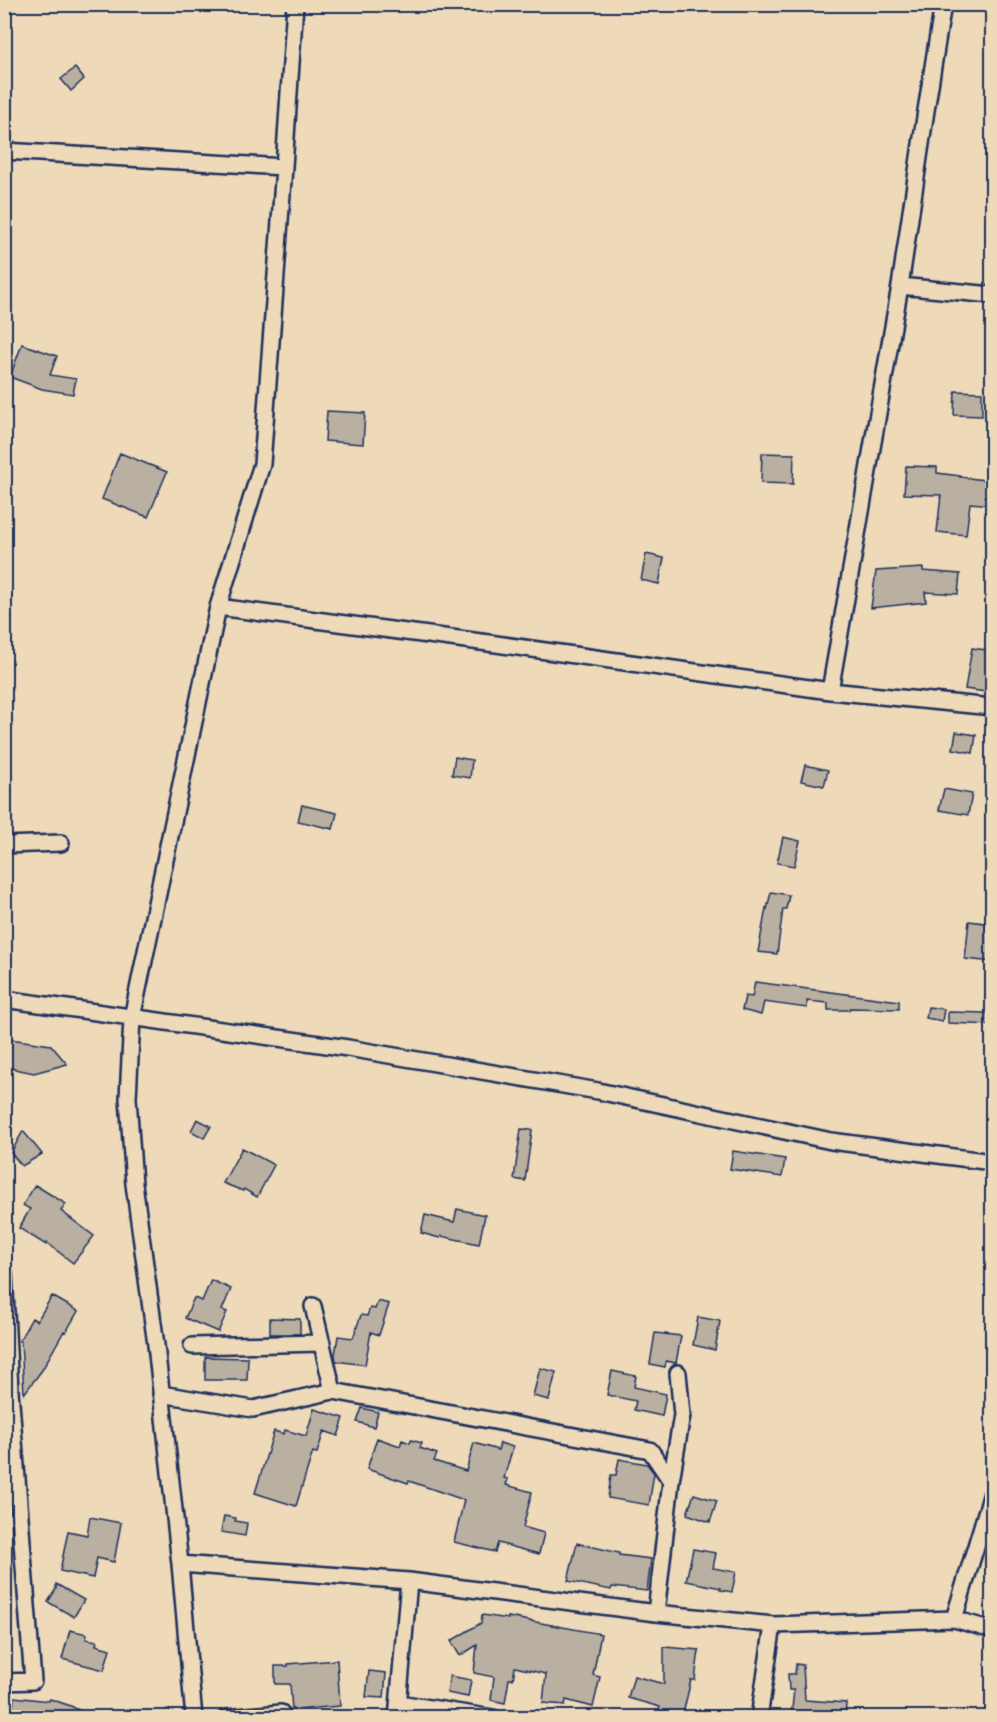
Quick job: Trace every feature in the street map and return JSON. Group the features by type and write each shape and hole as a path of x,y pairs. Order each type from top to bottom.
{"street":[{"path":"194,1718 156,1345 134,1185 128,1098 132,1018 218,607 262,464 295,4"},
{"path":"830,691 900,286 943,4"},
{"path":"4,151 284,167"},
{"path":"900,286 993,295"},
{"path":"218,607 830,691 993,707"},
{"path":"4,845 61,843"},
{"path":"4,999 348,1048 597,1091 831,1141 993,1162"},
{"path":"4,1272 10,1390 33,1681 4,1682"},
{"path":"313,1306 333,1391"},
{"path":"192,1346 322,1344"},
{"path":"656,1613 671,1480 682,1414 678,1373"},
{"path":"161,1394 253,1409 333,1391 650,1450 671,1480"},
{"path":"954,1619 993,1493"},
{"path":"180,1564 409,1581 656,1613 773,1625 954,1619 993,1630"},
{"path":"409,1581 398,1710 493,1718"},
{"path":"759,1718 773,1625"},
{"path":"226,1718 281,1713"}],"building":[{"path":"75,68 84,79 71,91 61,79"},
{"path":"22,344 57,356 50,375 76,379 73,394 42,389 10,377"},
{"path":"955,391 982,392 982,416 954,415"},
{"path":"327,411 365,413 363,444 325,441"},
{"path":"120,453 167,472 148,517 102,499"},
{"path":"762,453 794,454 793,484 761,483"},
{"path":"906,466 937,467 937,473 993,481 993,505 970,503 966,535 937,532 941,495 904,494"},
{"path":"646,554 664,558 659,584 641,580"},
{"path":"923,568 923,571 960,574 958,594 925,592 926,602 871,608 876,571"},
{"path":"972,648 993,651 993,693 965,689"},
{"path":"956,732 976,735 973,753 953,749"},
{"path":"455,757 472,760 470,778 452,775"},
{"path":"805,765 828,770 824,786 801,781"},
{"path":"944,789 972,794 968,815 939,810"},
{"path":"302,805 337,813 333,829 298,821"},
{"path":"783,837 800,841 794,866 777,863"},
{"path":"771,892 789,895 786,909 783,909 777,954 758,952"},
{"path":"969,921 993,924 993,962 965,959"},
{"path":"755,982 899,1001 899,1009 828,1010 828,1003 807,1001 807,1008 764,1002 761,1015 742,1010 745,996 752,997"},
{"path":"928,1007 944,1009 942,1021 926,1018"},
{"path":"948,1012 993,1015 993,1025 948,1023"},
{"path":"10,1039 51,1045 67,1064 34,1073 5,1067"},
{"path":"197,1119 211,1126 204,1138 191,1131"},
{"path":"521,1129 532,1130 525,1181 514,1179"},
{"path":"23,1131 42,1154 22,1166 11,1153"},
{"path":"242,1148 274,1165 257,1197 244,1189 243,1191 223,1183"},
{"path":"733,1151 785,1159 782,1177 730,1169"},
{"path":"35,1185 66,1204 61,1211 94,1236 73,1263 47,1243 46,1245 19,1228 30,1209 23,1205"},
{"path":"457,1209 485,1215 479,1244 421,1233 425,1215 454,1222"},
{"path":"211,1280 231,1289 222,1310 227,1312 218,1332 185,1318 194,1298 202,1301"},
{"path":"52,1296 78,1311 42,1370 24,1394 21,1342 19,1341 32,1318 37,1321"},
{"path":"378,1301 389,1304 379,1335 371,1332 365,1365 336,1361 338,1336 353,1338 361,1315 367,1316 370,1308 375,1309"},
{"path":"698,1317 720,1321 715,1350 693,1345"},
{"path":"270,1318 300,1319 300,1334 270,1334"},
{"path":"655,1333 681,1336 676,1363 666,1361 665,1367 650,1364"},
{"path":"205,1357 248,1358 247,1380 205,1380"},
{"path":"540,1368 556,1372 549,1400 533,1396"},
{"path":"612,1371 636,1376 634,1387 666,1394 662,1416 634,1410 636,1401 607,1395"},
{"path":"362,1408 378,1412 374,1427 357,1422"},
{"path":"314,1409 344,1418 338,1436 324,1431 317,1453 313,1452 296,1506 255,1493 274,1431 284,1434 285,1430 306,1436"},
{"path":"377,1438 400,1446 402,1440 422,1443 420,1448 437,1454 434,1461 466,1471 474,1443 498,1450 500,1443 513,1447 504,1478 508,1479 506,1485 532,1492 523,1527 544,1533 539,1554 498,1543 495,1552 454,1542 464,1500 367,1469"},
{"path":"619,1459 647,1464 654,1473 649,1505 608,1498 611,1475 616,1475"},
{"path":"694,1494 717,1501 710,1522 687,1514"},
{"path":"224,1516 247,1523 245,1536 221,1532"},
{"path":"90,1517 121,1523 114,1562 97,1558 93,1578 60,1571 68,1531 87,1535"},
{"path":"577,1543 619,1553 619,1555 651,1559 647,1591 612,1587 611,1590 568,1581"},
{"path":"693,1549 716,1553 713,1568 736,1572 732,1592 686,1581"},
{"path":"56,1584 84,1600 74,1617 48,1602 56,1589"},
{"path":"482,1615 508,1619 508,1617 601,1634 593,1675 600,1677 593,1707 566,1700 565,1705 543,1703 546,1674 515,1667 513,1679 509,1679 505,1703 491,1700 494,1677 474,1673 477,1645 460,1656 451,1641 481,1623"},
{"path":"70,1630 87,1634 86,1639 97,1641 96,1645 110,1649 104,1670 62,1659"},
{"path":"664,1647 699,1650 695,1680 691,1680 682,1718 657,1716 660,1707 628,1698 634,1676 664,1684"},
{"path":"337,1660 340,1706 292,1710 290,1684 275,1684 275,1666"},
{"path":"796,1664 803,1665 805,1700 846,1703 845,1718 791,1718 794,1690 789,1690 788,1674 795,1674"},
{"path":"369,1671 386,1673 384,1698 366,1697"},
{"path":"450,1676 471,1680 468,1697 447,1693"},
{"path":"14,1697 49,1701 50,1699 71,1706 93,1718 12,1718"}]}
